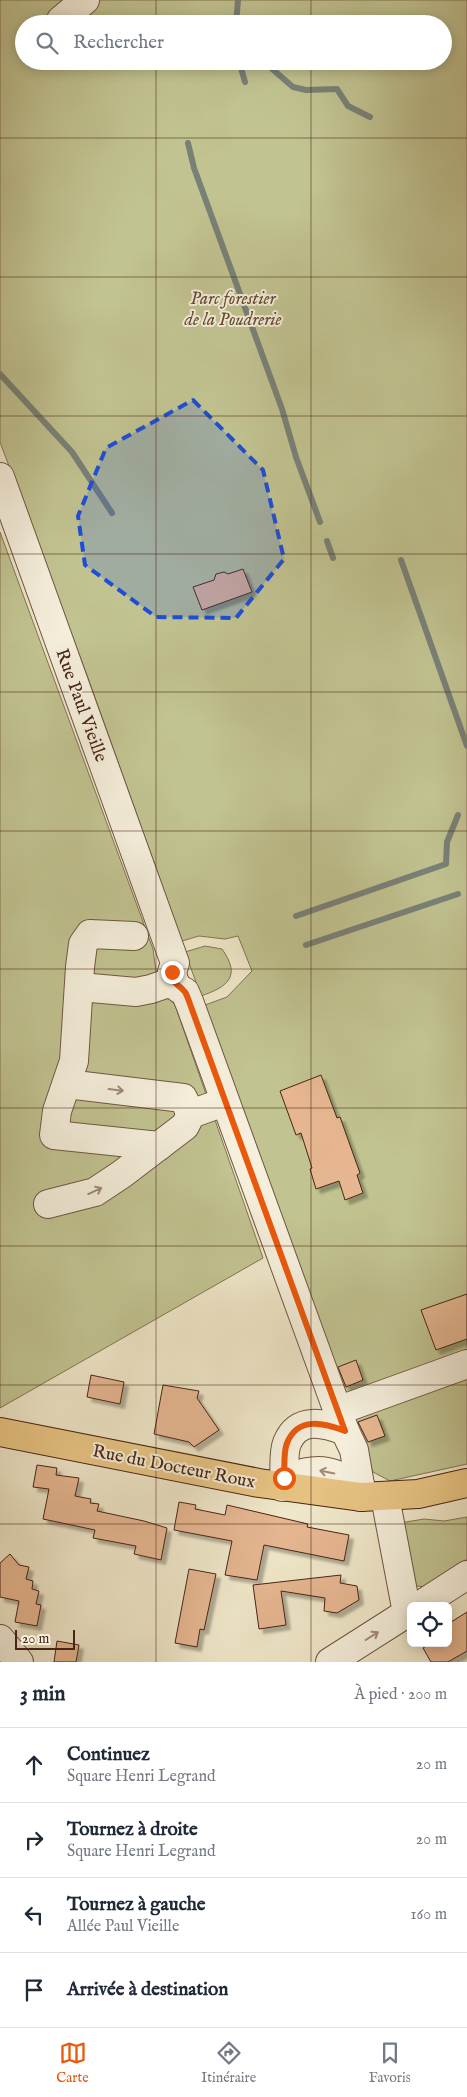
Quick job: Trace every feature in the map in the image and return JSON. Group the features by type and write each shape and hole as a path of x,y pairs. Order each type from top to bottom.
{"main road":[{"name":"Rue du Docteur Roux","path":"0,1432 283,1483 369,1493 418,1494 467,1483"}],"street":[{"path":"67,15 85,0"},
{"name":"Rue Paul Vieille","path":"0,477 165,934 175,963 172,972 174,981"},
{"path":"134,936 90,934 84,944 80,967 74,1061 57,1111 54,1135 159,1146"},
{"path":"80,987 136,992 151,990 174,981 178,988 185,992 409,1602"},
{"path":"67,1084 183,1098 191,1114"},
{"path":"48,1204 95,1192 185,1126 191,1114 224,1102"},
{"path":"283,1483 286,1444 294,1432 306,1424 326,1424 341,1421 467,1364"},
{"path":"425,1602 467,1575"},
{"path":"330,1662 407,1613"},
{"path":"0,1639 19,1662"}],"highlighted area":[{"path":"193,400 263,470 284,559 236,618 156,617 85,565 78,516 106,448"}],"green space":[{"name":"Parc forestier de la Poudrerie","path":"0,0 467,0 467,1464 390,1481 373,1472 205,1005 227,997 252,971 238,936 225,939 199,936 182,941 88,678 0,442"},
{"path":"0,532 153,949 158,986 175,1005 263,1258 0,1408"},
{"path":"205,946 222,949 231,967 231,974 229,980 224,985 201,996 185,952"},
{"path":"467,1517 467,1559 424,1587 412,1585 400,1523 424,1519 444,1521"}],"building":[{"path":"243,569 252,592 202,610 193,587 214,580 216,574 224,572 228,574"},
{"path":"321,1075 337,1118 340,1117 360,1173 357,1175 363,1193 345,1200 339,1181 316,1189 310,1169 312,1168 301,1133 296,1135 280,1091"},
{"path":"467,1294 467,1339 436,1350 421,1310"},
{"path":"356,1360 363,1380 346,1387 338,1367"},
{"path":"91,1375 124,1382 120,1404 87,1397"},
{"path":"163,1385 199,1391 197,1398 219,1430 194,1447 189,1442 154,1434"},
{"path":"377,1415 385,1436 368,1442 358,1422"},
{"path":"37,1465 57,1468 56,1475 79,1478 75,1496 91,1499 90,1503 99,1504 97,1511 167,1528 161,1560 134,1554 136,1546 93,1538 95,1530 43,1519 49,1489 33,1487"},
{"path":"179,1502 196,1505 195,1509 225,1515 227,1505 308,1524 307,1527 349,1535 344,1561 264,1545 257,1580 225,1575 232,1541 174,1530"},
{"path":"10,1554 19,1565 29,1567 26,1579 33,1581 32,1589 39,1591 36,1604 41,1605 37,1626 15,1622 19,1601 0,1597 0,1563"},
{"path":"189,1569 216,1574 204,1630 200,1629 197,1647 175,1643"},
{"path":"341,1575 340,1583 357,1586 359,1600 337,1613 324,1611 325,1598 281,1591 286,1625 259,1629 253,1585"},
{"path":"467,1612 467,1651 448,1662 431,1662 423,1648 452,1647 452,1621"},
{"path":"57,1641 79,1645 76,1662 54,1662"}],"waterway":[{"path":"237,15 238,0"},
{"path":"242,70 245,82"},
{"path":"273,70 293,87 306,90 337,89 348,106 370,117"},
{"path":"188,143 194,168 282,409 296,457 320,522"},
{"path":"0,374 72,452 112,513"},
{"path":"327,541 333,558"},
{"path":"401,560 467,746"},
{"path":"296,916 446,864 447,842 458,815"},
{"path":"306,945 458,894"}],"route":[{"path":"172,972 174,981 178,988 185,992 190,1004 345,1431 326,1424 306,1424 294,1432 286,1444 284,1478"}]}
